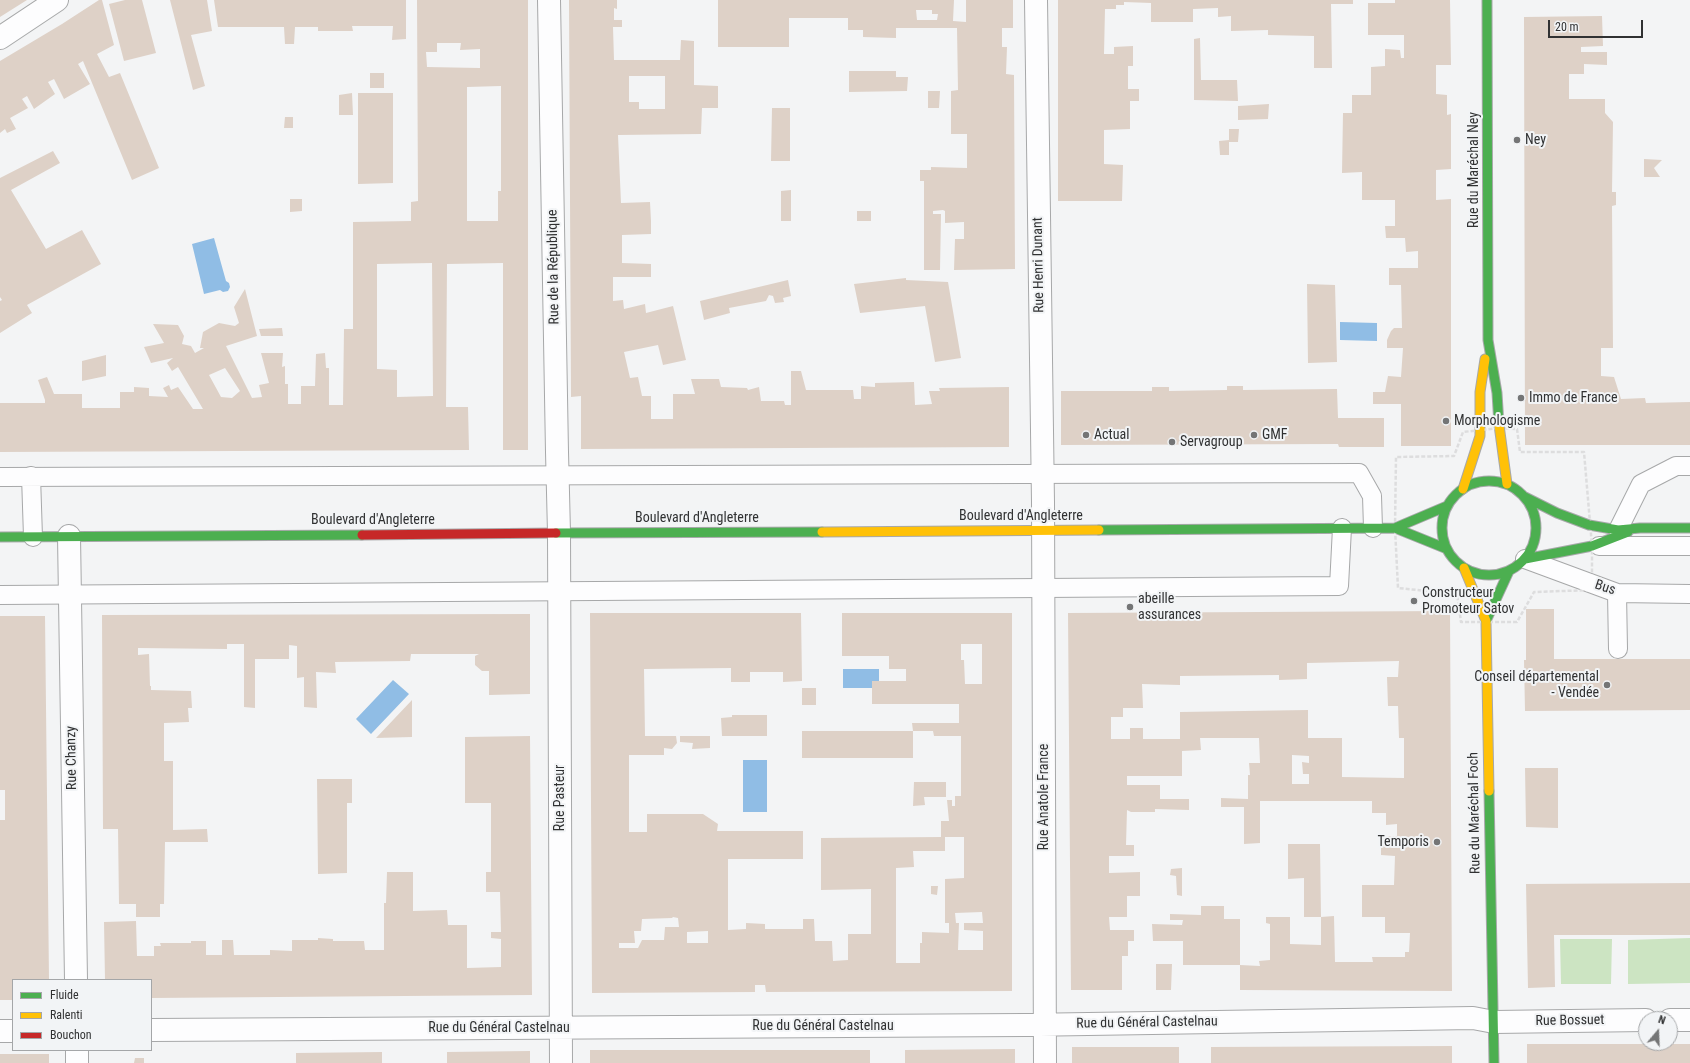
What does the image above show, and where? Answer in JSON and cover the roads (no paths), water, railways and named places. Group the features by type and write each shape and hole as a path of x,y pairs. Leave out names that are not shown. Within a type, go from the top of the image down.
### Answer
{"main road":[{"name":"Rue du Maréchal Ney","path":"1462,489 1480,436 1480,392 1488,340 1487,0"},
{"name":"Rue du Maréchal Ney","path":"1488,340 1497,393 1499,434 1507,484"},
{"path":"1525,497 1532,508 1536,521 1536,535 1532,548 1525,559 1508,571 1494,575 1478,574 1464,568 1454,559 1447,549 1442,535 1442,520 1447,506 1454,496 1462,489 1476,482 1492,480 1507,484 1525,497 1557,513 1589,525 1618,530 1640,528 1690,528"},
{"name":"Boulevard d'Angleterre","path":"1395,528 1447,506"},
{"name":"Boulevard d'Angleterre","path":"0,537 1395,528 1447,549"},
{"path":"1525,559 1592,546 1640,528"},
{"name":"Rue du Maréchal Foch","path":"1464,568 1486,621 1494,1063"},
{"path":"1486,621 1508,571"}],"street":[{"path":"0,38 57,0"},
{"name":"Rue de la République","path":"549,0 559,533"},
{"name":"Rue Henri Dunant","path":"1036,0 1043,530"},
{"name":"Rue Anatole France","path":"1043,530 1046,1063"},
{"name":"Rue Pasteur","path":"559,533 558,592 561,1063"},
{"name":"Rue Chanzy","path":"69,536 76,979"},
{"name":"Rue du Général Castelnau","path":"152,1030 1045,1024 1473,1018 1494,1022"},
{"name":"Rue Bossuet","path":"1494,1022 1638,1020"},
{"path":"1678,1020 1690,1020"},
{"path":"0,1031 12,1031"},
{"path":"77,1051 77,1063"}],"lane":[{"path":"1618,530 1640,484 1676,466 1690,466"},
{"path":"0,476 1359,473 1372,496 1373,528"},
{"path":"31,476 33,537"},
{"path":"0,595 1339,586 1342,528"},
{"path":"1592,546 1690,546"},
{"name":"Bus","path":"1525,559 1617,593 1690,594"},
{"path":"1617,593 1618,649"}],"water":[{"path":"214,238 226,281 229,283 230,287 228,291 223,292 220,290 204,294 192,244"},
{"path":"1340,322 1377,323 1377,341 1340,340"},
{"path":"843,669 879,669 879,688 843,688"},
{"path":"393,680 409,694 371,734 356,719"},
{"path":"743,760 767,760 767,812 743,812"}],"place":[{"name":"Ney","path":"1517,140"},
{"name":"Immo de France","path":"1521,398"},
{"name":"Morphologisme","path":"1446,421"},
{"name":"Actual","path":"1086,435"},
{"name":"GMF","path":"1254,435"},
{"name":"Servagroup","path":"1172,442"},
{"name":"Constructeur Promoteur Satov","path":"1414,601"},
{"name":"abeille assurances","path":"1130,607"},
{"name":"Conseil départemental - Vendée","path":"1607,685"},
{"name":"Temporis","path":"1437,842"}]}
